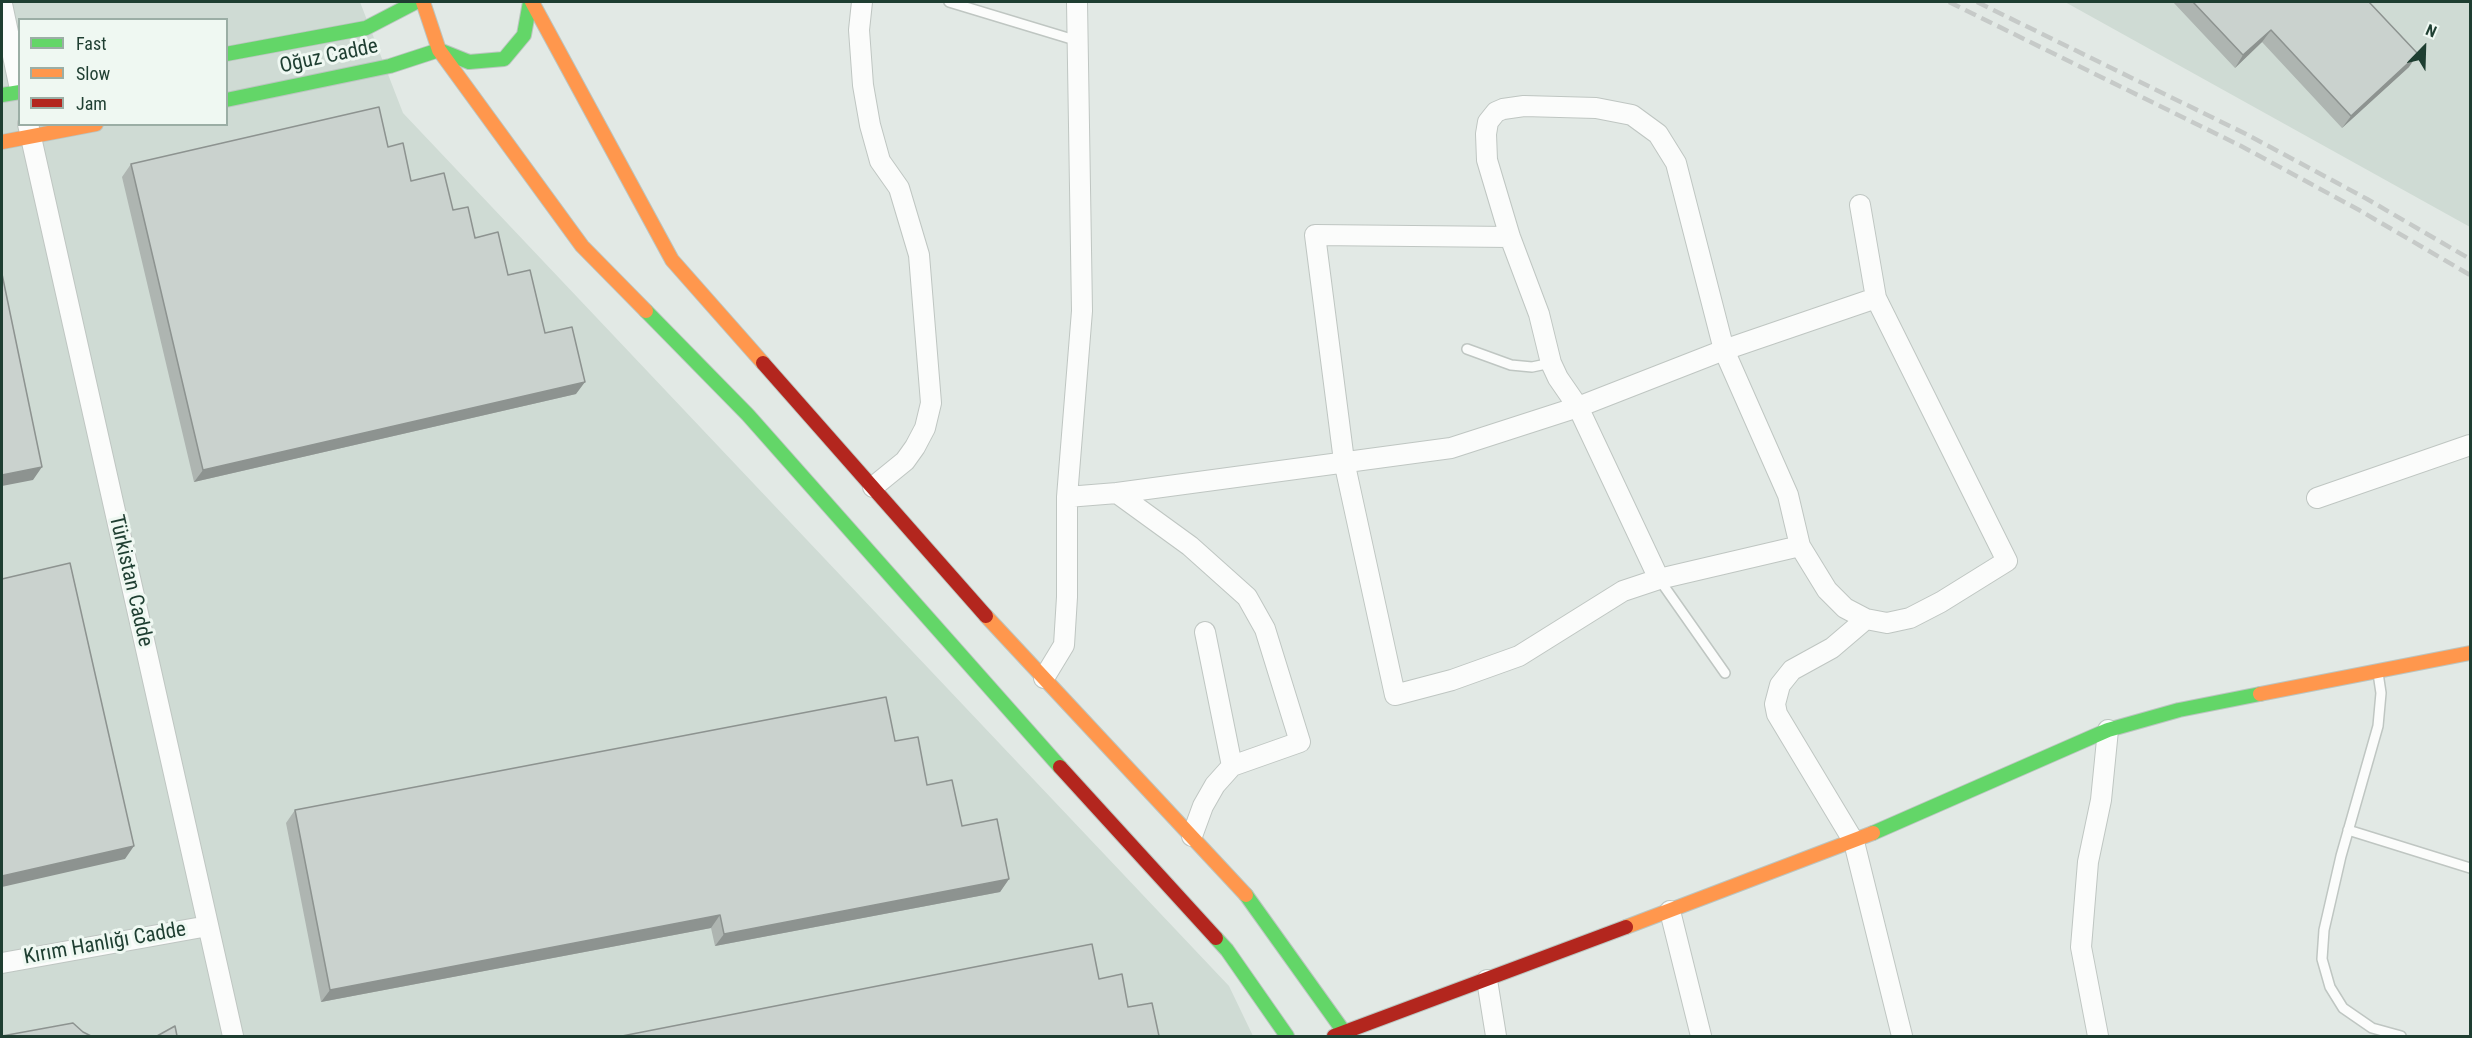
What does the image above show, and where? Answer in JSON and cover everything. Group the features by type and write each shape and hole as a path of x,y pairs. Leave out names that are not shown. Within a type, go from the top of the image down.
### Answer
{"main road":[{"name":"Oğuz Cadde","path":"228,54 366,28 416,2"},
{"path":"423,2 440,50 582,246 748,415 1064,772 1227,950 1287,1036"},
{"path":"440,50 469,63 504,59 524,35 531,2"},
{"path":"531,2 672,260 1044,678 1249,898 1342,1035 1854,842 2108,730 2179,710 2470,653"},
{"name":"Oğuz Cadde","path":"228,100 333,80 390,66 440,50"},
{"path":"2,95 18,91"},
{"path":"2,142 29,131 77,126"}],"street":[{"path":"862,2 859,30 863,85 870,125 880,161 899,188 919,255 931,403 925,428 915,447 905,461 873,487"},
{"path":"1044,678 1064,645 1067,597 1067,497 1082,311 1077,2"},
{"path":"2,4 18,80"},
{"path":"1659,579 1578,407 1558,378 1551,363 1539,314 1510,237 1487,160 1486,128 1491,117 1503,109 1524,106 1596,108 1632,115 1658,134 1676,164 1724,350 1788,495 1800,546 1827,590 1845,608 1866,619 1887,623 1910,618 1941,602 2007,561 1876,298 1860,206"},
{"name":"Türkistan Cadde","path":"29,131 233,1036"},
{"path":"1510,237 1315,236 1344,461 1395,695 1452,680 1519,656 1623,591 1659,579 1800,546"},
{"path":"1067,497 1117,493 1451,448 1578,407 1724,350 1876,298"},
{"path":"2317,498 2470,445"},
{"path":"1117,493 1190,546 1247,597 1264,629 1300,742 1232,766 1215,785 1203,806 1192,836"},
{"path":"1866,619 1832,648 1792,670 1780,685 1775,704 1777,714 1854,842 1902,1036"},
{"path":"1205,632 1232,766"},
{"path":"2098,1036 2081,947 2088,862 2101,800 2108,730"},
{"path":"1670,911 1701,1036"},
{"name":"Kırım Hanlığı Cadde","path":"2,963 208,926"},
{"path":"1487,980 1496,1036"}],"lane":[{"path":"949,2 1078,41"},
{"path":"1467,349 1511,365 1532,367 1551,363"},
{"path":"1659,579 1725,673"},
{"path":"2378,671 2381,693 2378,726 2348,830 2322,944 2325,973 2336,1001 2351,1015 2372,1028 2401,1036"},
{"path":"2348,830 2470,868"}],"shaded area":[{"path":"2,2 360,2 403,113 1229,986 1253,1036 2,1036"},
{"path":"2065,2 2470,2 2470,227"}],"building":[{"path":"2193,2 2369,2 2418,54 2351,116 2271,30 2243,55"},
{"path":"379,107 388,147 403,143 411,181 444,173 453,210 468,207 475,238 498,232 508,275 530,270 545,333 572,327 585,382 203,470 131,164"},
{"path":"2,274 42,467 2,475"},
{"path":"70,563 134,846 2,876 2,579"},
{"path":"886,697 895,741 918,737 927,785 952,780 962,826 997,819 1009,879 724,934 720,915 330,990 295,810"},
{"path":"1092,944 1099,979 1122,974 1128,1007 1152,1003 1159,1036 622,1036"},
{"path":"73,1023 91,1036 2,1036"},
{"path":"175,1026 177,1036 157,1036"}],"railway":[{"path":"1949,2 2241,146 2359,210 2470,275"},
{"path":"1977,2 2246,134 2367,199 2470,259"}],"traffic: fast":[{"path":"228,54 366,28 416,2"},
{"path":"228,100 390,66 439,50 469,62 504,59 524,35 530,2"},
{"path":"2,95 18,92"},
{"path":"646,311 748,415 1060,767"},
{"path":"1873,833 2108,730 2179,710 2260,694"},
{"path":"1246,895 1347,1036"},
{"path":"1216,938 1227,950 1287,1036"}],"traffic: slow":[{"path":"423,2 439,50 582,246 646,311"},
{"path":"532,2 672,260 763,363"},
{"path":"2,142 86,126"},
{"path":"986,616 1246,895"},
{"path":"2260,694 2470,653"},
{"path":"1626,927 1873,833"}],"traffic: jam":[{"path":"763,363 986,616"},
{"path":"1060,767 1216,938"},
{"path":"1334,1036 1626,927"}]}
